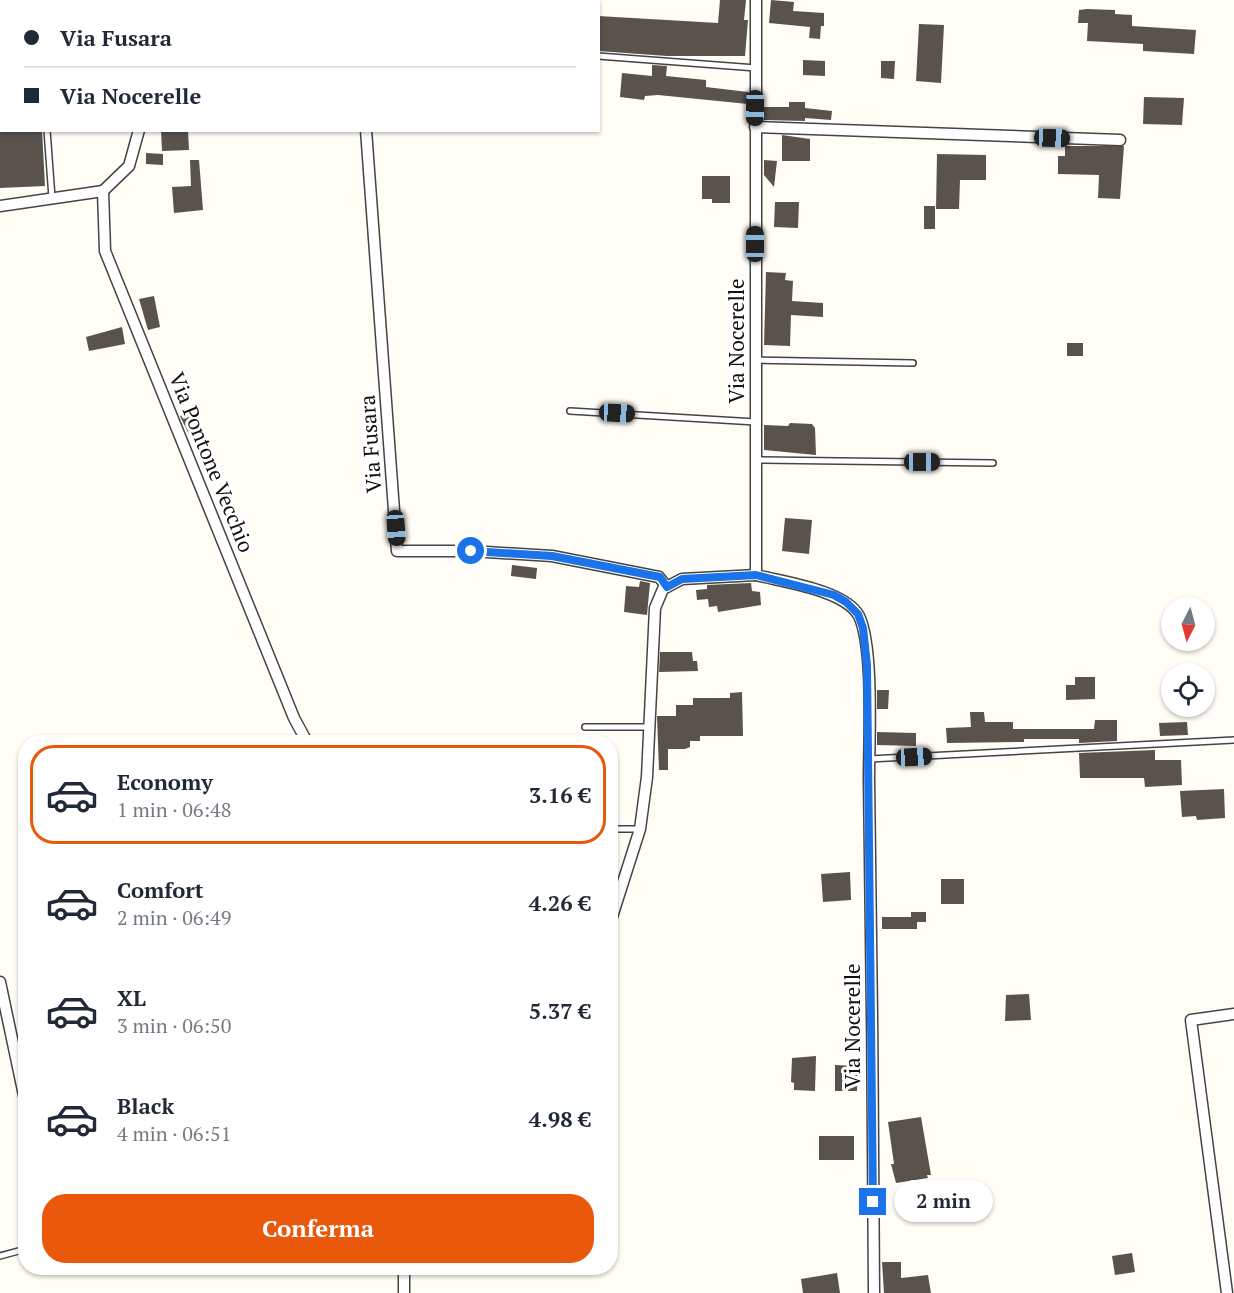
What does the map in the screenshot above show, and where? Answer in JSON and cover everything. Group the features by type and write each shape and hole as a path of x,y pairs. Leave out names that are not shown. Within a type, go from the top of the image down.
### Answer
{"street":[{"name":"Via Nocerelle","path":"756,0 756,575"},
{"path":"755,127 1120,140"},
{"path":"0,206 103,191 129,166 139,132"},
{"name":"Via Fusara","path":"366,132 397,551 471,551 552,556 660,577 667,587"},
{"name":"Via Pontone Vecchio","path":"103,191 105,251 294,718 303,735"},
{"name":"Via Nocerelle","path":"667,587 682,579 756,575 834,595 846,602 858,614 863,628 867,665 869,759 874,1293"},
{"path":"618,898 640,829 647,777 655,609 663,589 667,587"},
{"path":"0,982 18,1067"},
{"path":"1227,1293 1191,1020 1234,1014"},
{"path":"404,1293 405,1275"}],"lane":[{"path":"600,57 756,68"},
{"path":"47,132 52,198"},
{"path":"756,360 913,363"},
{"path":"570,411 756,422"},
{"path":"756,460 993,463"},
{"path":"585,727 648,727"},
{"path":"869,759 1234,740"},
{"path":"618,830 640,829"},
{"path":"0,1256 18,1251"}],"building":[{"path":"720,0 746,0 744,20 748,20 745,56 667,56 600,51 600,16 718,23"},
{"path":"771,0 794,2 793,11 824,13 824,26 821,26 820,39 809,38 810,27 769,23"},
{"path":"1079,10 1115,10 1115,14 1132,15 1132,26 1196,30 1194,54 1143,51 1143,44 1087,41 1088,23 1078,23"},
{"path":"919,24 944,25 941,83 916,81"},
{"path":"803,60 825,61 825,76 803,75"},
{"path":"881,61 895,61 894,79 881,78"},
{"path":"652,65 667,66 666,76 706,80 706,87 748,92 748,104 658,95 645,96 644,100 620,97 622,73 652,76"},
{"path":"1144,97 1184,98 1182,125 1143,124"},
{"path":"789,102 805,102 805,108 832,111 831,120 805,118 805,121 764,120 764,107 789,107"},
{"path":"0,132 42,132 45,186 0,188"},
{"path":"161,132 188,132 189,150 162,151"},
{"path":"782,135 810,139 810,161 782,161"},
{"path":"1065,146 1124,146 1120,199 1098,198 1099,175 1058,174 1058,156 1065,156"},
{"path":"146,153 163,154 163,165 146,164"},
{"path":"937,154 986,155 986,180 960,180 959,209 936,209"},
{"path":"190,160 199,160 203,210 174,213 172,187 191,186"},
{"path":"764,160 777,161 774,187 764,175"},
{"path":"702,176 730,176 730,203 712,203 712,199 702,199"},
{"path":"775,202 799,202 798,228 774,227"},
{"path":"924,206 935,206 935,229 924,229"},
{"path":"766,272 786,273 785,280 793,281 792,301 823,303 823,317 791,315 790,346 764,345"},
{"path":"154,296 160,327 148,330 139,299"},
{"path":"122,327 125,344 89,351 86,337"},
{"path":"1067,343 1083,343 1083,356 1067,356"},
{"path":"189,413 206,452 199,455 180,416"},
{"path":"790,423 812,424 815,428 816,455 764,450 764,425 788,426"},
{"path":"785,518 812,520 809,554 782,551"},
{"path":"512,565 537,568 536,579 511,576"},
{"path":"640,581 650,583 647,615 624,612 626,586 639,587"},
{"path":"751,583 752,591 760,592 761,605 718,612 717,606 709,607 708,599 697,600 696,590 707,589 707,585"},
{"path":"660,652 692,652 693,661 697,661 698,671 659,672"},
{"path":"1075,677 1095,677 1095,699 1066,700 1066,685 1075,685"},
{"path":"877,690 889,690 888,709 877,709"},
{"path":"742,692 743,736 700,736 700,741 690,741 690,747 668,749 668,770 659,770 657,716 676,716 676,705 693,705 693,698 730,698 730,693"},
{"path":"970,712 984,712 985,722 1013,722 1013,729 1094,729 1095,720 1117,720 1117,741 1079,743 1079,739 1024,739 1024,742 947,743 946,728 971,727"},
{"path":"1187,722 1188,735 1160,736 1159,723"},
{"path":"877,732 916,733 916,746 877,745"},
{"path":"1155,750 1155,760 1181,760 1182,785 1145,787 1144,778 1080,778 1079,753"},
{"path":"1224,789 1225,818 1197,820 1196,816 1182,817 1180,791"},
{"path":"850,872 851,900 823,902 821,874"},
{"path":"941,879 964,879 964,904 941,904"},
{"path":"911,912 926,912 926,922 917,922 917,929 882,929 882,917 911,917"},
{"path":"1029,994 1031,1020 1005,1021 1006,995"},
{"path":"816,1056 815,1091 794,1090 794,1083 791,1082 792,1058"},
{"path":"835,1065 858,1066 857,1091 835,1091"},
{"path":"921,1117 931,1175 927,1175 928,1178 896,1183 891,1164 894,1164 888,1122"},
{"path":"819,1136 854,1136 854,1160 819,1160"},
{"path":"1132,1253 1135,1272 1115,1275 1112,1256"},
{"path":"882,1262 901,1262 901,1278 928,1275 931,1293 884,1293"},
{"path":"837,1273 840,1293 803,1293 801,1279"}],"route":[{"path":"471,551 552,556 660,577 667,587 682,579 756,575 834,595 846,602 858,614 863,628 867,665 871,860 873,1202"}]}
